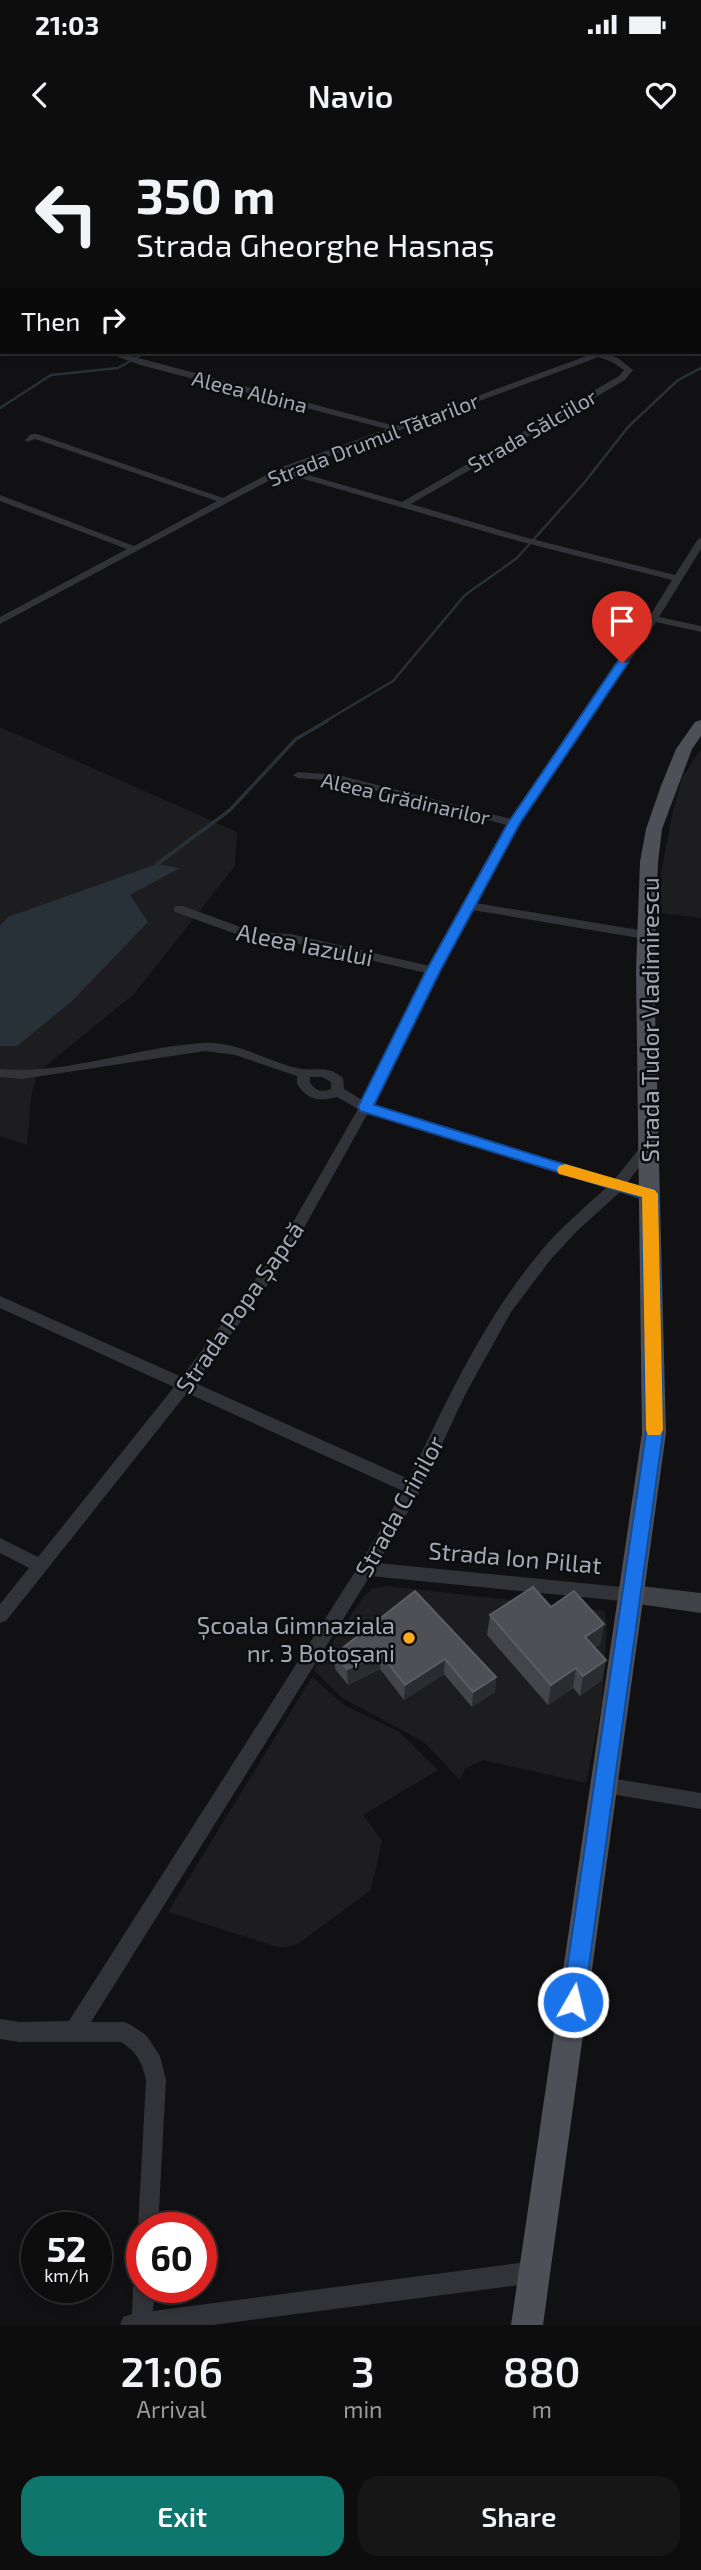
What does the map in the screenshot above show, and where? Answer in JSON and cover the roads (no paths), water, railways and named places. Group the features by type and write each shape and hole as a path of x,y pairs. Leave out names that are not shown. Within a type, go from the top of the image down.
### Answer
{"main road":[{"name":"Strada Tudor Vladimirescu","path":"527,2325 622,1641 632,1595 654,1433 645,934 654,829 684,749 701,724"},
{"name":"Strada Ion Pillat","path":"632,1595 701,1603"}],"street":[{"name":"Aleea Albina","path":"114,354 393,428"},
{"name":"Strada Drumul Tătarilor","path":"0,621 282,470 595,354"},
{"name":"Strada Sălciilor","path":"402,506 622,378 629,370 600,354"},
{"path":"29,440 34,436 224,501"},
{"path":"282,470 521,539 678,579"},
{"path":"0,498 134,549"},
{"name":"Strada Popa Șapcă","path":"0,1616 185,1385 281,1256 365,1107 433,971 471,906 514,823 653,619 701,541"},
{"path":"653,619 701,629"},
{"name":"Aleea Grădinarilor","path":"298,775 338,778 514,823"},
{"path":"471,906 645,934"},
{"name":"Aleea Iazului","path":"179,909 253,936 291,938 433,971"},
{"path":"0,1073 31,1074 205,1047 236,1051 304,1074 313,1071 334,1078 338,1081 337,1091"},
{"path":"304,1074 303,1084 312,1094 328,1096 337,1091"},
{"path":"337,1091 365,1107 650,1194"},
{"name":"Strada Crinilor","path":"74,2031 366,1569 413,1488 459,1391 506,1308 546,1255 617,1186 648,1147"},
{"path":"0,1301 413,1488"},
{"path":"0,1545 41,1566"},
{"name":"Strada Ion Pillat","path":"366,1569 632,1595"},
{"path":"604,1785 701,1801"},
{"path":"0,2029 19,2032 124,2032 139,2042 150,2056 156,2080 149,2212"},
{"path":"141,2303 136,2324 534,2272"}],"waterway":[{"path":"0,408 51,375 118,368 142,354"},
{"path":"324,722 393,681 465,595 517,558 584,483 628,427 678,380 701,368"},
{"path":"157,864 230,810 296,739 327,721"}],"place":[{"name":"Școala Gimnaziala nr. 3 Botoșani","path":"409,1638"}]}
